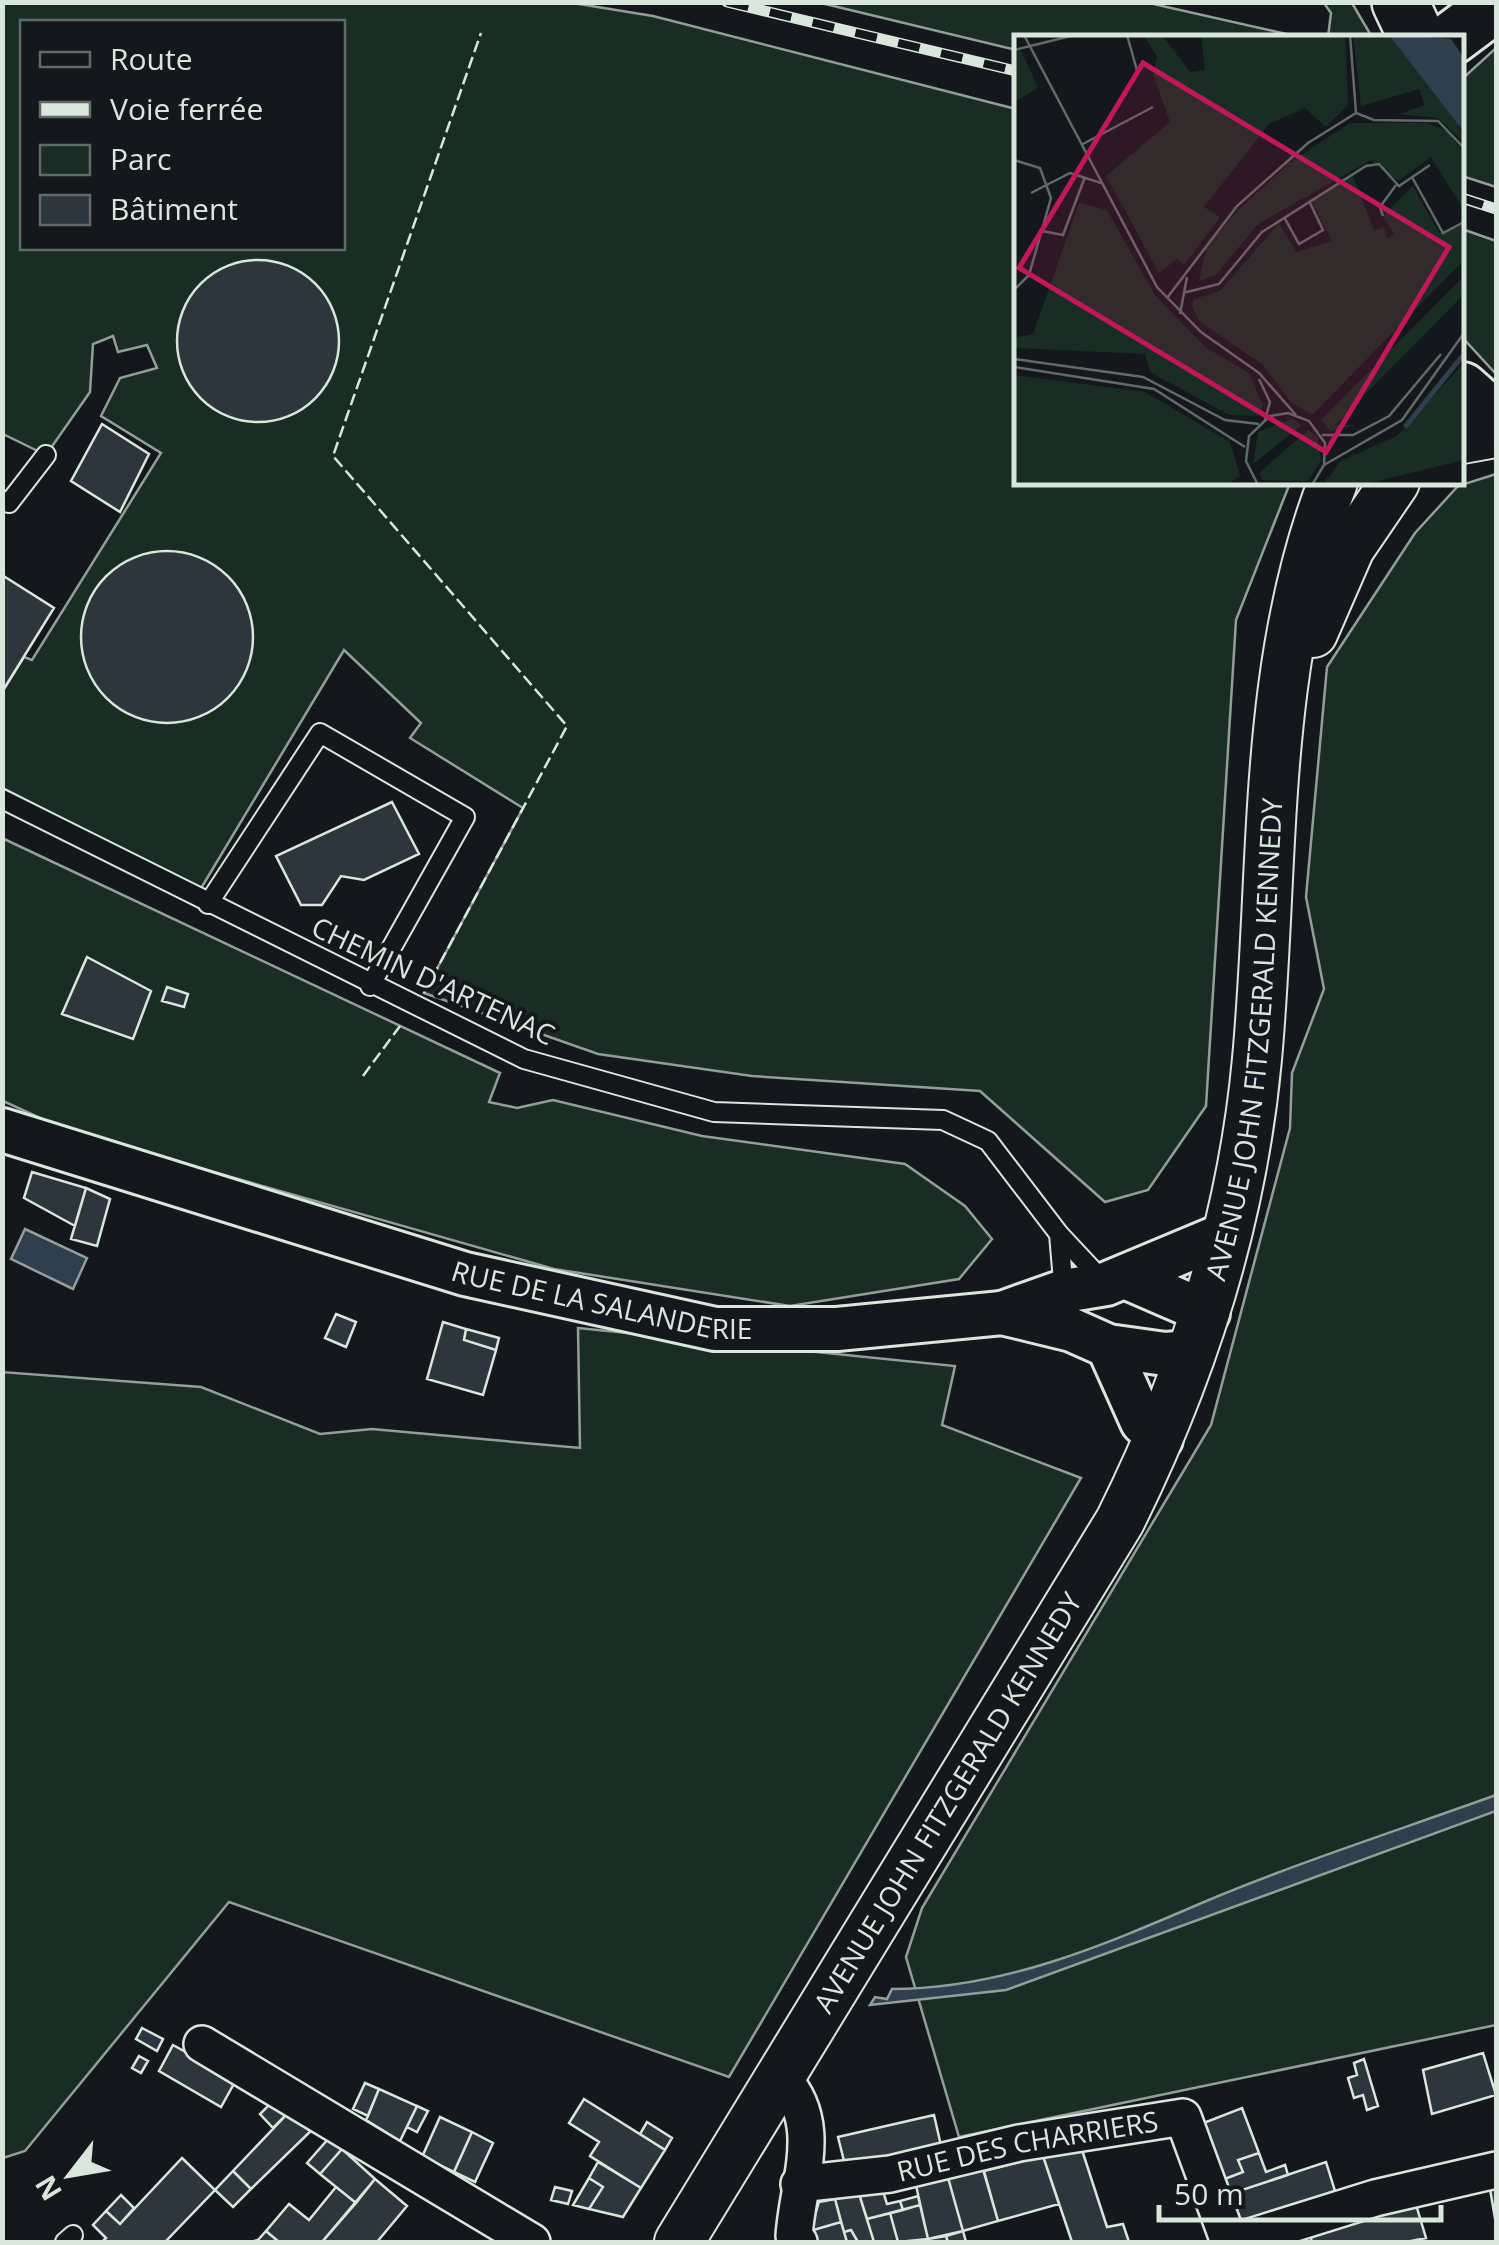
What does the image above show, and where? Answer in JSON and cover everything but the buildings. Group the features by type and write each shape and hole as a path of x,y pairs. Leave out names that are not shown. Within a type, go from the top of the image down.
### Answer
{"highway":[{"path":"1400,2 1416,35"}],"main road":[{"path":"1456,35 1496,4"},
{"path":"1464,391 1496,419"},
{"path":"1464,439 1496,434"},
{"name":"AVENUE JOHN FITZGERALD KENNEDY","path":"680,2242 1120,1522 1161,1439 1228,1234 1257,1062 1276,766 1294,612 1316,526 1332,485"},
{"name":"AVENUE JOHN FITZGERALD KENNEDY","path":"1276,766 1304,658 1328,593 1350,548 1393,485"}],"street":[{"name":"RUE DE LA SALANDERIE","path":"2,1130 465,1274 715,1329 837,1329 1002,1313 1081,1322 1164,1354 1199,1332"},
{"path":"1161,1439 1142,1422 1081,1322 1115,1280 1228,1234"},
{"path":"1115,1280 1199,1332"},
{"path":"202,2044 532,2242"},
{"path":"782,2078 796,2093 809,2134 794,2236 799,2242"},
{"name":"RUE DES CHARRIERS","path":"800,2184 890,2174 1019,2144 1183,2118 1231,2242 1375,2198 1496,2170"}],"lane":[{"path":"2,502 9,503 46,455"},
{"path":"208,904 320,734 465,816 370,986"},
{"name":"CHEMIN D'ARTENAC","path":"2,800 370,986 524,1059 714,1112 943,1120 988,1141 1059,1234 1115,1280"},
{"path":"1059,1234 1081,1322"}],"green space":[{"path":"3,3 573,3 653,16 1014,108 1014,485 1289,485 1236,620 1206,1106 1148,1190 1105,1202 980,1091 752,1076 598,1054 424,993 523,808 410,738 421,723 344,650 200,890 3,788 2,692 24,657 32,660 161,453 101,416 120,378 157,368 147,345 118,352 113,336 93,344 90,392 46,455 3,434"},
{"path":"821,3 1149,3 1291,35 1014,35 1014,50"},
{"path":"1324,3 1352,3 1371,35 1328,35 1331,13"},
{"path":"1496,48 1496,187 1464,177 1464,77"},
{"path":"1464,230 1496,241 1496,374 1464,339"},
{"path":"1496,474 1496,2025 959,2137 906,1957 922,1908 1211,1425 1290,1128 1292,1073 1324,989 1306,897 1327,667 1415,533 1464,484"},
{"path":"2,838 500,1073 489,1102 517,1108 553,1100 702,1136 905,1164 965,1206 992,1239 959,1279 790,1306 554,1269 66,1130 3,1101"},
{"path":"578,1328 955,1366 942,1425 1081,1478 729,2077 229,1902 25,2151 3,2158 2,1372 201,1387 320,1434 372,1429 580,1448"}],"water":[{"path":"25,1229 87,1258 73,1289 11,1259"},
{"path":"1496,1795 1496,1811 1006,1990 870,2005 875,1997 887,1999 892,1989 974,1981 1052,1962 1276,1873"}],"railway":[{"path":"727,2 1014,71"},
{"path":"1464,199 1496,209"}],"fence":[{"path":"424,993 567,726 333,456 481,33"},
{"path":"363,1076 400,1026"}]}
